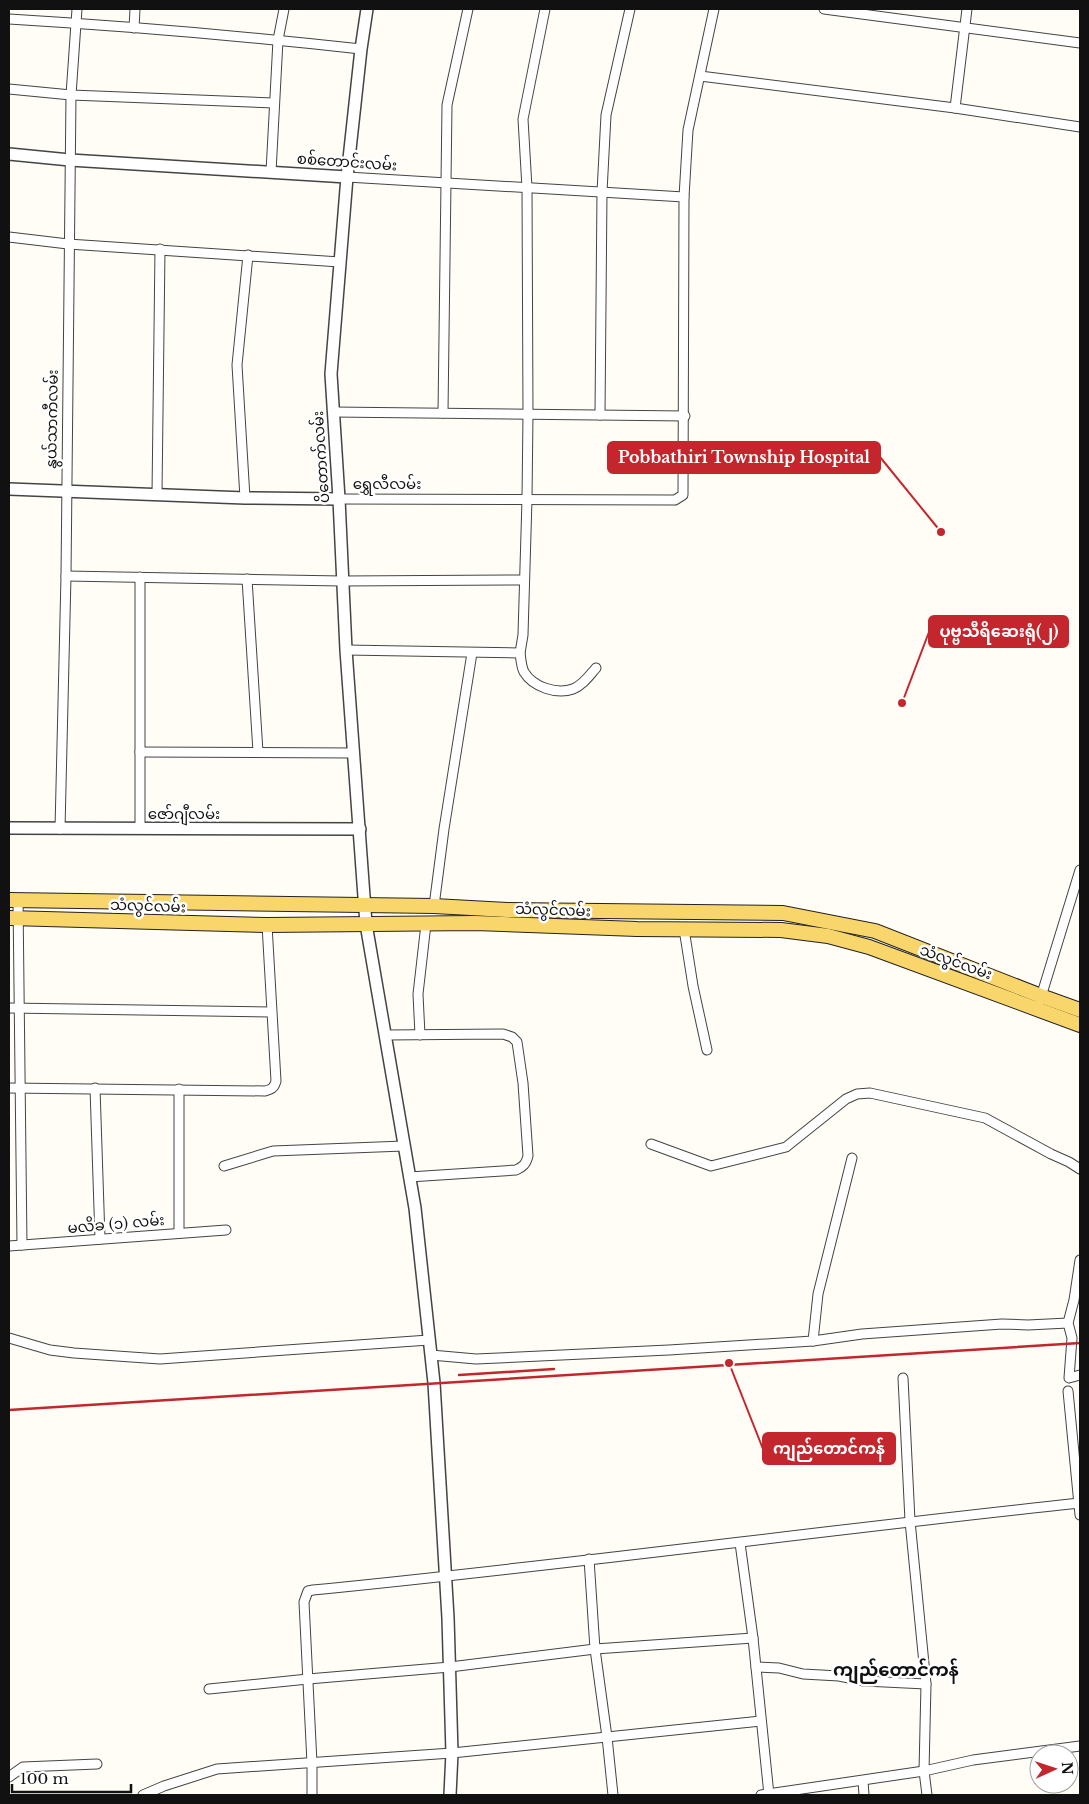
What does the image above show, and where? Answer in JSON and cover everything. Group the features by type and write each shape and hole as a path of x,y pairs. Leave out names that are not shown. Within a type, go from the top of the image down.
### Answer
{"main road":[{"name":"သံလွင်လမ်း","path":"14,900 434,906 506,910 782,913 875,931 1038,1003 1080,1025"},
{"name":"သံလွင်လမ်း","path":"14,918 267,925 475,924 781,930 828,936 869,947 1038,1003 1080,1010"}],"street":[{"name":"နွယ်သာကီလမ်း","path":"60,829 66,576 65,492 71,95 77,9"},
{"path":"134,28 135,9"},
{"path":"271,172 278,40 284,9"},
{"name":"ပိတောက်လမ်း","path":"367,9 347,177 331,374 346,650 366,924 415,1208 434,1383 447,1577 452,1753 450,1795"},
{"path":"443,413 447,105 468,9"},
{"path":"545,9 523,119 527,188 528,414 523,635 520,653 524,672 531,680 540,686 556,691 567,691 575,688 596,668"},
{"path":"600,415 602,192 606,115 630,9"},
{"path":"333,412 685,416 684,197 688,130 714,9"},
{"path":"824,9 1080,43"},
{"path":"955,108 966,9"},
{"path":"9,19 278,40 361,49"},
{"path":"700,76 955,108 1080,127"},
{"path":"9,89 71,95 274,102"},
{"name":"စစ်တောင်းလမ်း","path":"9,154 70,160 684,197"},
{"path":"9,237 68,244 340,262"},
{"path":"157,494 160,249"},
{"path":"245,498 237,365 248,255"},
{"name":"ရွှေလီလမ်း","path":"9,489 245,498 675,500 681,498 685,490 685,416"},
{"path":"66,576 342,581 524,580"},
{"path":"140,577 140,828"},
{"path":"247,579 258,752"},
{"path":"346,650 520,653"},
{"path":"434,906 444,828 472,653"},
{"path":"140,752 354,753"},
{"name":"ဇော်ဂျီလမ်း","path":"9,828 360,829"},
{"path":"1038,1003 1080,870"},
{"path":"14,900 19,1008 22,1246"},
{"path":"420,1035 418,994 426,924"},
{"path":"9,1088 271,1090 275,1086 276,1080 267,925"},
{"path":"684,929 707,1050"},
{"path":"9,1008 271,1012"},
{"path":"386,1035 503,1034 512,1037 517,1042 523,1082 528,1156 526,1163 522,1168 516,1170 410,1177"},
{"path":"95,1088 100,1239"},
{"path":"179,1089 179,1232"},
{"path":"652,1144 711,1166 786,1147 846,1099 857,1094 870,1093 985,1118 1069,1162 1080,1170"},
{"path":"224,1166 273,1151 404,1146"},
{"path":"813,1341 818,1294 852,1158"},
{"name":"မလိခ (၁) လမ်း","path":"9,1246 226,1230"},
{"path":"1080,1260 1074,1300 1068,1323 1072,1338 1069,1378 1080,1375"},
{"path":"431,1355 476,1359 669,1350 813,1341 862,1334 982,1325 1068,1323"},
{"path":"9,1338 50,1350 129,1358 160,1359 429,1340"},
{"path":"903,1378 910,1521 926,1684 924,1771 927,1795"},
{"path":"1068,1392 1080,1515"},
{"path":"312,1795 304,1602 308,1591 447,1577 910,1521 1080,1503"},
{"path":"740,1543 756,1667 766,1795 924,1771 973,1760 1080,1746"},
{"path":"589,1559 595,1649 613,1795"},
{"path":"208,1690 308,1678 450,1667 595,1649 753,1638"},
{"path":"756,1667 779,1668 802,1674 926,1684"},
{"path":"143,1795 164,1786 218,1769 452,1753 761,1721"},
{"path":"9,1777 23,1767 97,1764"},
{"path":"863,1781 864,1795"}],"railway":[{"path":"9,1410 1080,1343"},
{"path":"459,1375 554,1369"}],"place":[{"name":"Pobbathiri Township Hospital","path":"941,532"},
{"name":"ပုဗ္ဗသီရိဆေးရုံ(၂)","path":"902,703"},
{"name":"ကျည်တောင်ကန်","path":"729,1363"}],"district":[{"name":"ကျည်တောင်ကန်","path":"896,1670"}]}
